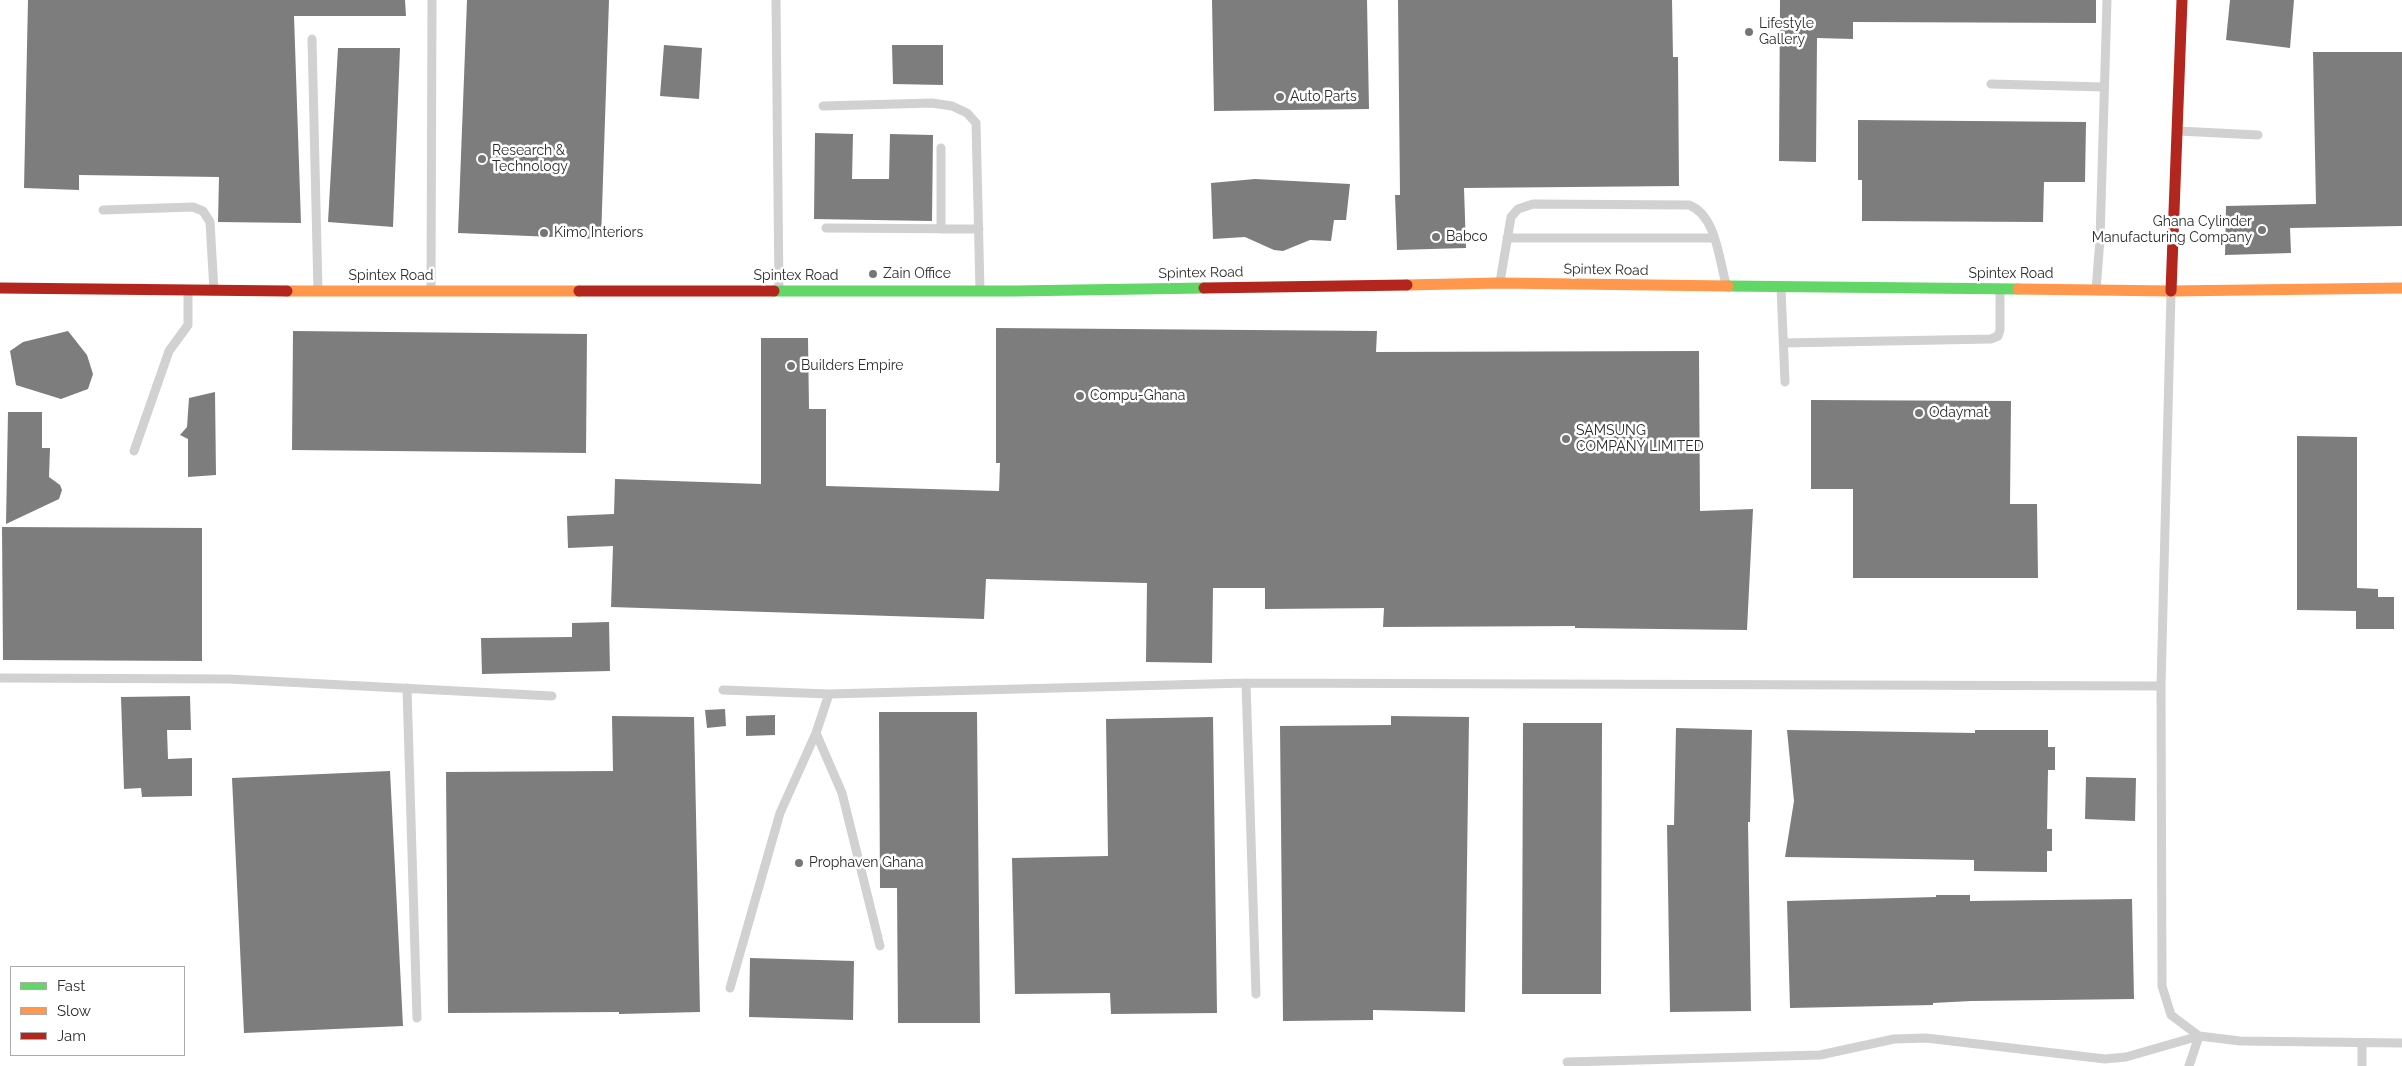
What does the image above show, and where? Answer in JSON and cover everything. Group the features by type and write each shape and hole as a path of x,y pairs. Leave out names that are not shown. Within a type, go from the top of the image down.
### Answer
{"main road":[{"path":"2171,291 2182,0"},
{"name":"Spintex Road","path":"0,288 188,291 980,291 1499,283 2171,291 2402,288"}],"lane":[{"path":"431,291 432,0"},
{"path":"776,0 779,291"},
{"path":"2096,290 2100,239 2107,0"},
{"path":"312,39 318,291"},
{"path":"1991,84 2104,87"},
{"path":"823,106 932,103 952,106 967,113 976,123 980,291"},
{"path":"2176,131 2258,134"},
{"path":"941,229 942,148"},
{"path":"1499,283 1511,217 1518,209 1533,204 1689,205 1698,208 1714,238 1726,286"},
{"path":"103,210 193,207 203,210 208,215 210,222 214,291"},
{"path":"826,228 979,229"},
{"path":"1508,238 1714,238"},
{"path":"1781,287 1785,382"},
{"path":"1784,343 1991,339 1998,336 2000,330 2000,289"},
{"path":"134,451 168,351 188,325 188,291"},
{"path":"2171,291 2161,686 2162,986 2170,1015 2199,1036"},
{"path":"0,678 229,679 552,696"},
{"path":"724,690 829,694 1246,683 2161,686"},
{"path":"1246,683 1256,994"},
{"path":"407,688 417,1018"},
{"path":"730,988 780,812 816,733 829,694"},
{"path":"816,733 842,793 880,946"},
{"path":"2189,1066 2199,1036"},
{"path":"1567,1062 1820,1055 1894,1039 1926,1038 2071,1057 2126,1061 2199,1036 2240,1041 2402,1043"},
{"path":"2362,1043 2362,1066"}],"building":[{"path":"28,0 405,0 406,16 294,16 301,223 218,222 219,177 79,175 79,190 24,188"},
{"path":"467,0 609,0 601,239 458,233"},
{"path":"1212,0 1367,0 1369,109 1214,111"},
{"path":"1398,0 1672,0 1673,57 1678,57 1679,186 1464,188 1466,248 1397,250 1395,195 1400,195"},
{"path":"1780,0 2096,0 2096,23 1853,22 1853,39 1817,38 1816,162 1779,161"},
{"path":"2230,0 2294,0 2290,48 2226,40"},
{"path":"664,45 702,48 699,99 660,96"},
{"path":"892,45 943,45 943,85 893,84"},
{"path":"338,48 400,48 393,227 328,222"},
{"path":"2313,52 2402,52 2402,226 2290,228 2291,253 2225,255 2226,206 2316,204"},
{"path":"1858,120 2086,122 2085,182 2044,182 2043,222 1862,221 1862,180 1858,180"},
{"path":"815,133 853,134 852,179 889,179 890,134 933,135 932,221 814,219"},
{"path":"1255,179 1350,184 1346,220 1334,220 1331,241 1310,240 1283,251 1274,250 1245,237 1213,239 1211,183"},
{"path":"996,328 1377,331 1376,352 1699,351 1700,511 1753,509 1747,630 1575,628 1575,626 1383,627 1384,608 1265,609 1265,588 1213,588 1212,663 1146,662 1147,583 986,579 984,619 611,607 613,546 568,548 567,516 614,514 615,479 761,484 761,338 808,338 809,409 826,409 826,486 999,491 1000,463 996,463"},
{"path":"68,331 87,355 93,374 88,389 61,399 16,385 10,351 23,342"},
{"path":"293,331 587,334 586,453 292,450"},
{"path":"215,392 216,475 188,477 188,439 180,435 187,427 189,398"},
{"path":"1811,400 2011,401 2010,504 2037,504 2038,578 1853,578 1853,489 1811,489"},
{"path":"8,412 42,412 42,448 50,448 49,477 60,485 62,490 59,499 6,524"},
{"path":"2297,436 2357,437 2357,588 2378,589 2378,597 2394,597 2394,629 2356,629 2356,611 2297,610"},
{"path":"2,527 202,528 202,661 3,660"},
{"path":"609,622 610,671 482,674 481,638 572,637 572,623"},
{"path":"190,696 191,730 167,730 168,759 192,758 192,796 142,797 141,788 124,789 121,697"},
{"path":"725,709 726,726 707,728 705,710"},
{"path":"879,712 977,712 980,1023 898,1023 897,888 880,888"},
{"path":"775,715 775,735 746,736 746,716"},
{"path":"612,716 694,717 700,1012 619,1014 619,1012 448,1013 446,772 613,771"},
{"path":"1391,716 1469,717 1465,1012 1373,1010 1373,1020 1283,1021 1280,726 1391,725"},
{"path":"1213,717 1217,1013 1111,1014 1110,993 1015,994 1012,858 1108,856 1106,719"},
{"path":"1523,723 1602,723 1601,994 1522,994"},
{"path":"1676,728 1752,730 1750,822 1748,822 1751,1011 1670,1012 1667,825 1674,825"},
{"path":"1787,730 1975,733 1975,730 2048,730 2048,747 2055,747 2055,770 2048,770 2047,829 2052,829 2052,851 2047,851 2047,872 1974,871 1974,860 1785,857 1794,801"},
{"path":"390,771 403,1026 244,1033 232,778"},
{"path":"2086,777 2136,778 2135,821 2085,819"},
{"path":"1936,895 1970,895 1970,901 2132,899 2134,999 1971,1001 1933,1003 1933,1005 1790,1008 1787,901 1936,897"},
{"path":"750,958 854,961 853,1020 749,1017"}],"traffic: fast":[{"path":"1728,286 2018,289"},
{"path":"774,291 1015,291 1204,288"}],"traffic: slow":[{"path":"1407,285 1499,283 1728,286"},
{"path":"2018,289 2171,291 2402,288"},
{"path":"287,291 579,291"}],"traffic: jam":[{"path":"2171,291 2182,0"},
{"path":"1204,288 1407,285"},
{"path":"0,288 287,291"},
{"path":"579,291 774,291"}],"place":[{"name":"Lifestyle Gallery","path":"1749,32"},
{"name":"Auto Parts","path":"1280,97"},
{"name":"Research & Technology","path":"482,159"},
{"name":"Ghana Cylinder Manufacturing Company","path":"2262,230"},
{"name":"Kimo Interiors","path":"544,233"},
{"name":"Babco","path":"1436,237"},
{"name":"Zain Office","path":"873,274"},
{"name":"Builders Empire","path":"791,366"},
{"name":"Compu-Ghana","path":"1080,396"},
{"name":"Odaymat","path":"1919,413"},
{"name":"SAMSUNG COMPANY LIMITED","path":"1566,439"},
{"name":"Prophaven Ghana","path":"799,863"}]}
